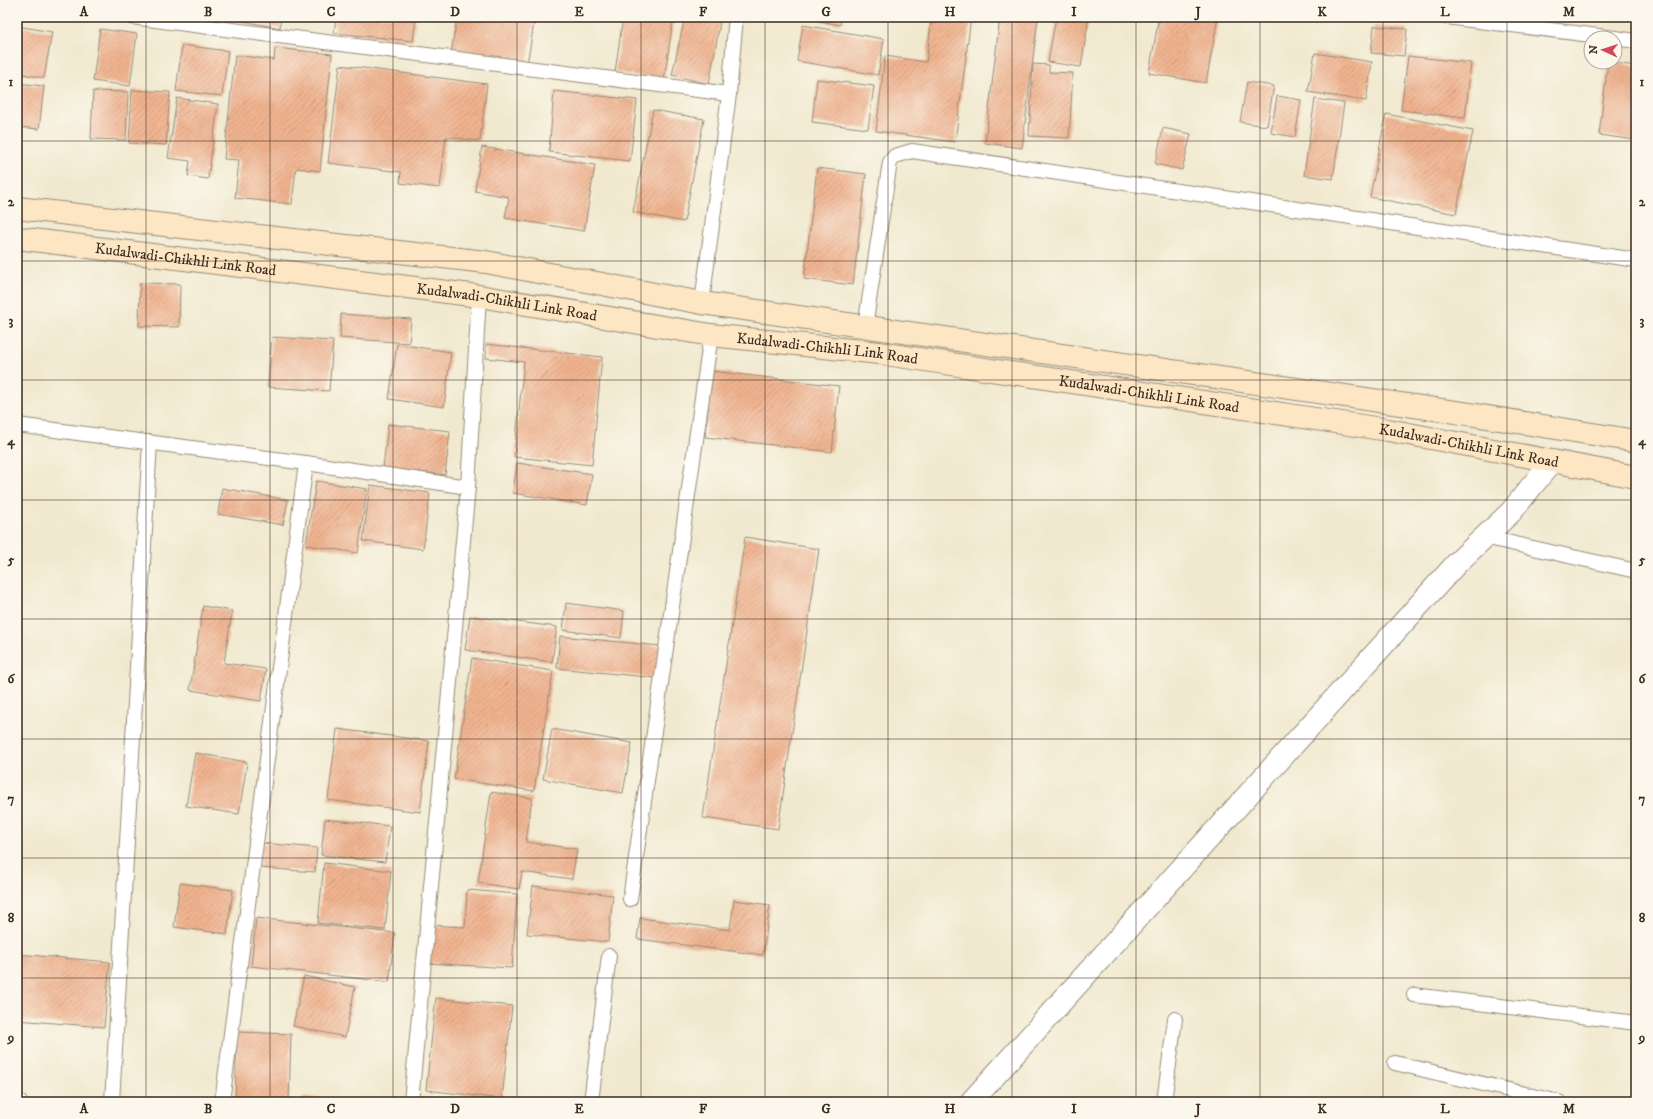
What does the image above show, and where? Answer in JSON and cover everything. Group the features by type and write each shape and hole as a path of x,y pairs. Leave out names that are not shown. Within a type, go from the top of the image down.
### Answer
{"main road":[{"name":"Kudalwadi-Chikhli Link Road","path":"17,208 486,262 702,303 1469,414 1636,441"},
{"name":"Kudalwadi-Chikhli Link Road","path":"17,238 479,296 710,335 902,357 1388,430 1636,477"},
{"path":"479,296 486,262"}],"street":[{"path":"971,1102 1452,568 1511,512 1552,461"}],"lane":[{"path":"132,17 729,94"},
{"path":"702,303 729,94 736,17"},
{"path":"1446,17 1583,34"},
{"path":"1623,39 1636,41"},
{"path":"865,327 890,162 895,156 912,151 1636,260"},
{"path":"411,1102 468,487 479,296"},
{"path":"630,899 710,335"},
{"path":"17,425 306,463 468,487"},
{"path":"112,1102 150,442"},
{"path":"222,1102 306,463"},
{"path":"1484,537 1636,571"},
{"path":"592,1102 609,956"},
{"path":"1414,995 1636,1023"},
{"path":"1164,1102 1174,1020"},
{"path":"1395,1063 1559,1102"}],"building":[{"path":"222,17 281,17 280,28"},
{"path":"336,17 416,17 413,41 334,33"},
{"path":"457,17 535,17 527,65 451,53"},
{"path":"623,17 646,17 673,21 664,80 615,72"},
{"path":"685,17 721,17 709,84 672,75"},
{"path":"820,17 842,17 840,25 820,21"},
{"path":"932,17 971,17 955,142 876,131 885,56 926,62"},
{"path":"1000,17 1038,17 1022,148 985,143"},
{"path":"1056,17 1089,17 1081,67 1048,62"},
{"path":"1159,17 1218,17 1206,83 1149,73"},
{"path":"803,25 884,39 878,75 797,61"},
{"path":"17,26 52,32 44,78 17,73"},
{"path":"1374,26 1407,29 1404,56 1371,53"},
{"path":"100,29 137,34 130,86 93,81"},
{"path":"182,45 228,51 222,96 176,91"},
{"path":"275,48 332,54 320,171 296,168 292,204 235,198 239,160 224,159 235,55 274,60"},
{"path":"1315,53 1372,62 1366,101 1308,92"},
{"path":"1408,56 1471,63 1465,118 1401,110"},
{"path":"1033,64 1049,65 1049,72 1073,73 1069,138 1029,136"},
{"path":"1623,64 1636,66 1636,140 1599,135 1607,70 1623,70"},
{"path":"340,65 487,84 480,141 446,137 440,188 400,183 401,172 328,163"},
{"path":"817,79 874,86 868,129 812,122"},
{"path":"1247,82 1274,86 1267,126 1240,122"},
{"path":"17,83 44,86 39,129 17,127"},
{"path":"132,90 170,92 166,145 129,143"},
{"path":"93,91 128,92 126,140 91,139"},
{"path":"554,91 637,100 630,161 549,152"},
{"path":"1277,96 1301,100 1295,137 1271,133"},
{"path":"177,98 218,104 208,179 188,176 190,161 168,158"},
{"path":"1315,99 1344,103 1333,179 1304,175"},
{"path":"653,110 704,119 684,222 633,212"},
{"path":"1386,114 1473,131 1456,214 1370,197"},
{"path":"1163,128 1191,134 1182,170 1155,164"},
{"path":"482,147 595,165 584,231 505,218 509,197 475,191"},
{"path":"817,168 866,174 853,285 804,279"},
{"path":"140,283 180,284 179,327 139,326"},
{"path":"341,314 411,319 409,343 340,338"},
{"path":"272,337 333,341 329,391 268,387"},
{"path":"397,344 451,352 444,407 389,399"},
{"path":"486,344 602,357 592,465 514,457 524,362 486,358"},
{"path":"712,371 839,386 832,452 705,437"},
{"path":"388,424 450,431 445,475 383,468"},
{"path":"517,463 592,474 587,505 513,493"},
{"path":"316,481 367,489 358,553 306,545"},
{"path":"370,485 430,493 423,549 363,541"},
{"path":"222,488 288,500 283,525 218,514"},
{"path":"745,537 819,549 778,829 703,818"},
{"path":"566,603 624,611 621,638 563,630"},
{"path":"203,606 232,611 224,663 266,669 261,701 190,690"},
{"path":"470,616 557,627 552,662 465,650"},
{"path":"560,636 660,646 657,678 557,668"},
{"path":"472,658 553,671 534,791 454,779"},
{"path":"337,729 429,741 420,812 328,800"},
{"path":"552,729 632,743 623,793 543,779"},
{"path":"195,753 247,762 239,814 186,806"},
{"path":"491,792 532,798 526,842 577,849 572,879 522,872 519,889 478,883"},
{"path":"325,819 390,826 385,862 321,855"},
{"path":"262,843 317,848 315,872 260,868"},
{"path":"324,863 391,871 385,930 318,923"},
{"path":"180,883 233,890 227,934 174,927"},
{"path":"533,886 613,895 608,942 527,934"},
{"path":"467,890 517,894 512,968 425,963 428,925 465,927"},
{"path":"734,900 770,905 763,955 637,939 640,918 730,930"},
{"path":"256,918 395,933 389,982 251,966"},
{"path":"17,954 110,962 104,1027 17,1020"},
{"path":"304,976 355,987 345,1037 293,1026"},
{"path":"436,998 512,1006 502,1099 426,1090"},
{"path":"237,1032 291,1034 289,1102 235,1102"},
{"path":"303,1097 353,1101 353,1102 302,1102"},
{"path":"418,1097 465,1101 465,1102 417,1102"}]}
